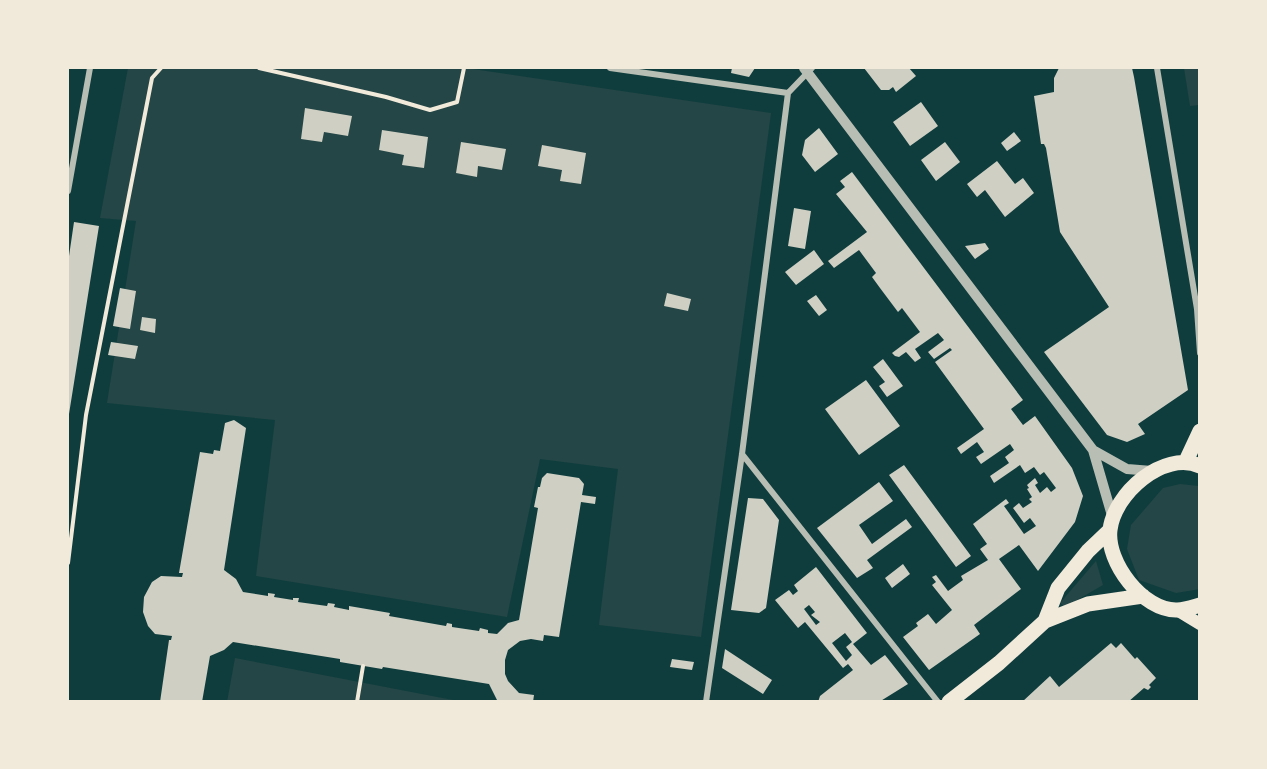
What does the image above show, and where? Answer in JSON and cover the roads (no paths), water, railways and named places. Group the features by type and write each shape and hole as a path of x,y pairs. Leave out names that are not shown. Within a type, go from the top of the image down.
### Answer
{"main road":[{"path":"1044,621 1058,588 1111,525 1122,502 1135,486 1152,471 1164,465 1193,463 1200,431"},
{"path":"1111,525 1117,566 1143,596 1163,608 1177,610 1200,605"},
{"path":"949,702 999,663 1044,621 1088,604 1143,596"},
{"path":"1177,610 1200,624"}],"street":[{"path":"68,191 90,68"},
{"path":"610,68 788,93"},
{"path":"1157,68 1198,311 1200,353"},
{"path":"706,702 742,454 788,93 808,69 1093,450 1111,525"},
{"path":"1093,450 1127,469 1152,471"},
{"path":"742,454 938,702"}]}
